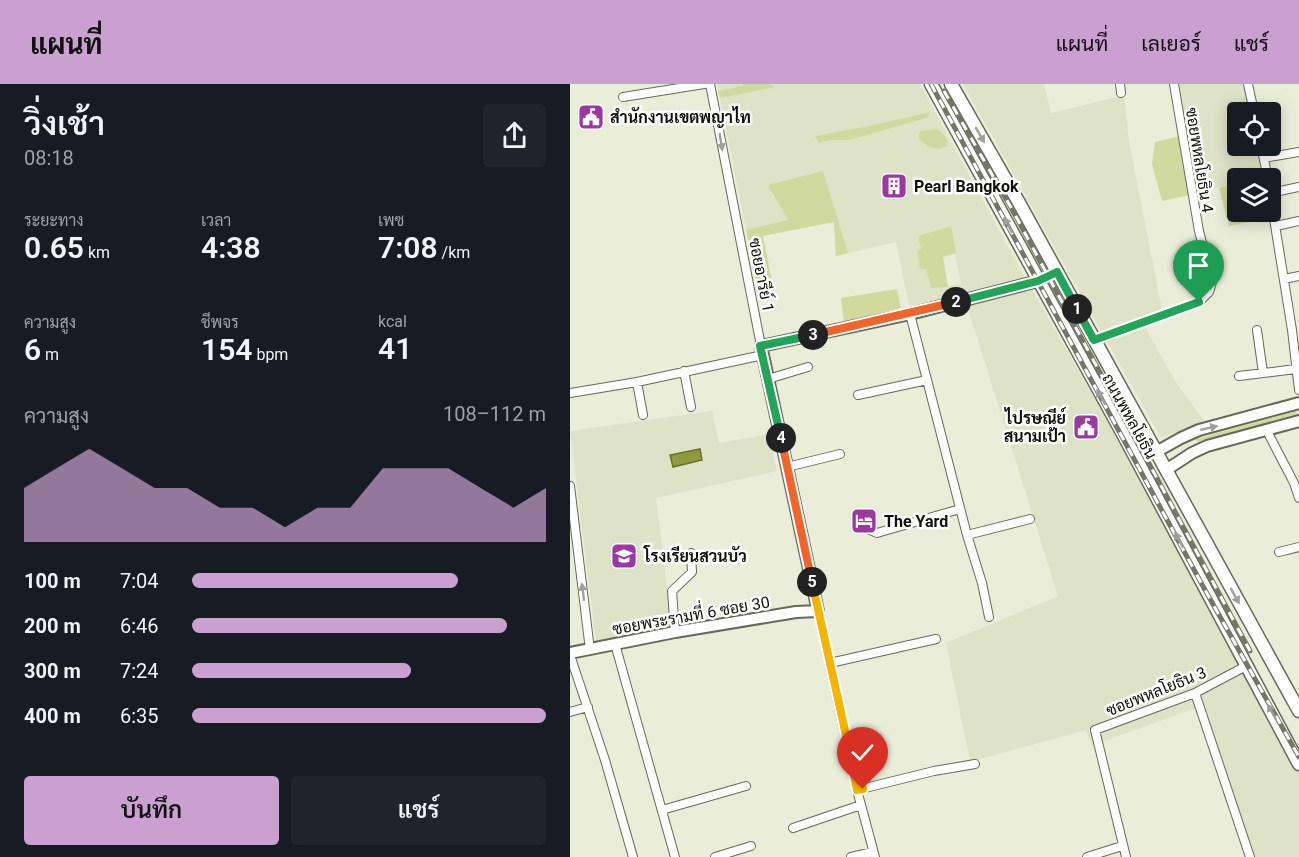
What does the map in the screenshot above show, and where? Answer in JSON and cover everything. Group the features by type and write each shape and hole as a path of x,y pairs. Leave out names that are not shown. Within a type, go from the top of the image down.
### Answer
{"main road":[{"name":"ถนนพหลโยธิน","path":"931,84 1248,665 1299,764"},
{"name":"ถนนพหลโยธิน","path":"951,84 1299,711"},
{"path":"1038,281 1057,272"},
{"path":"1139,466 1156,452"},
{"path":"1248,665 1267,654"}],"street":[{"path":"623,97 704,84"},
{"name":"ซอยอารีย์ 1","path":"710,84 762,351 857,790 874,855"},
{"name":"ซอยพหลโยธิน 4","path":"1094,340 1193,304 1204,298 1211,289 1212,282 1199,231 1174,84"},
{"path":"1248,84 1252,102"},
{"path":"1266,168 1263,158 1299,152"},
{"path":"1281,191 1299,187"},
{"path":"1276,226 1299,221"},
{"path":"1275,222 1299,390"},
{"path":"1284,279 1299,276"},
{"path":"570,393 637,382 684,371 1038,281"},
{"path":"909,314 967,535 982,583 988,616"},
{"path":"1257,330 1263,373"},
{"path":"768,379 807,367"},
{"path":"1239,376 1296,369"},
{"path":"684,371 691,407"},
{"path":"858,395 927,380"},
{"path":"637,382 643,415"},
{"path":"1156,452 1199,430 1230,424 1299,403"},
{"path":"1166,470 1207,446 1299,421"},
{"path":"1267,430 1294,483 1299,498"},
{"path":"788,467 840,454"},
{"path":"570,486 590,650"},
{"path":"866,515 870,530 877,533 960,509"},
{"path":"967,535 1030,519"},
{"path":"1279,552 1299,548"},
{"path":"675,632 672,591 692,572 691,553"},
{"name":"ซอยพระรามที่ 6 ซอย 30","path":"570,654 675,632 796,612 818,611"},
{"path":"830,663 936,639"},
{"path":"615,644 675,857"},
{"path":"570,654 633,857"},
{"name":"ซอยพหลโยธิน 3","path":"1126,857 1095,730 1194,693 1248,665"},
{"path":"1194,693 1250,857"},
{"path":"570,712 588,707"},
{"path":"857,790 934,771 975,764"},
{"path":"662,810 746,786"},
{"path":"793,828 861,805"},
{"path":"715,857 752,846"},
{"path":"1087,857 1122,846"},
{"path":"851,857 874,855"}],"shaded area":[{"path":"717,84 920,84 1019,267 1163,518 1299,774 1299,857 1255,857 1204,705 1091,746 1086,730 970,762 946,643 1058,596 964,296 910,310 896,242 836,256 833,211 746,230","holes":["949,227 961,284 931,288 918,236"]},
{"path":"743,84 769,84 776,87 720,98 718,91 743,86"},
{"path":"963,84 1044,84 1051,113 1124,95 1129,141 1162,310 1141,320 1175,381 1205,422 1161,438"},
{"path":"1179,84 1244,84 1248,102 1227,102 1227,156 1259,156 1262,168 1227,168 1227,185 1196,193"},
{"path":"930,112 928,117 923,119 849,140 819,143 815,136 865,127"},
{"path":"937,129 945,136 947,146 939,149 932,148 919,139 921,131"},
{"path":"1180,136 1189,195 1162,201 1152,164 1155,142"},
{"path":"823,171 848,253 836,256 834,222 763,236 774,291 758,293 746,230 788,220 768,185"},
{"path":"1227,186 1227,218 1219,188"},
{"path":"1228,222 1250,222 1229,226"},
{"path":"951,226 956,253 943,257 948,287 931,288 926,269 920,269 917,251 921,249 918,236"},
{"path":"897,289 901,308 844,322 841,298"},
{"name":"โรงเรียนสวนบัว","path":"712,411 719,443 769,434 777,471 656,498 672,627 596,643 570,431"},
{"path":"1296,411 1298,416 1197,442 1196,439"},
{"path":"700,449 702,460 673,467 670,455"}],"railway":[{"path":"931,84 1205,590 1299,757"},
{"path":"944,91 1013,211 1250,651"}],"place":[{"name":"สำนักงานเขตพญาไท","path":"591,117"},
{"name":"Pearl Bangkok","path":"894,186"},
{"name":"ไปรษณีย์ สนามเป้า","path":"1086,427"},
{"name":"The Yard","path":"864,521"},
{"name":"โรงเรียนสวนบัว","path":"624,556"}],"route":[{"path":"863,789 857,790 760,346 909,314 1038,281 1057,272 1094,340 1199,302"}]}
